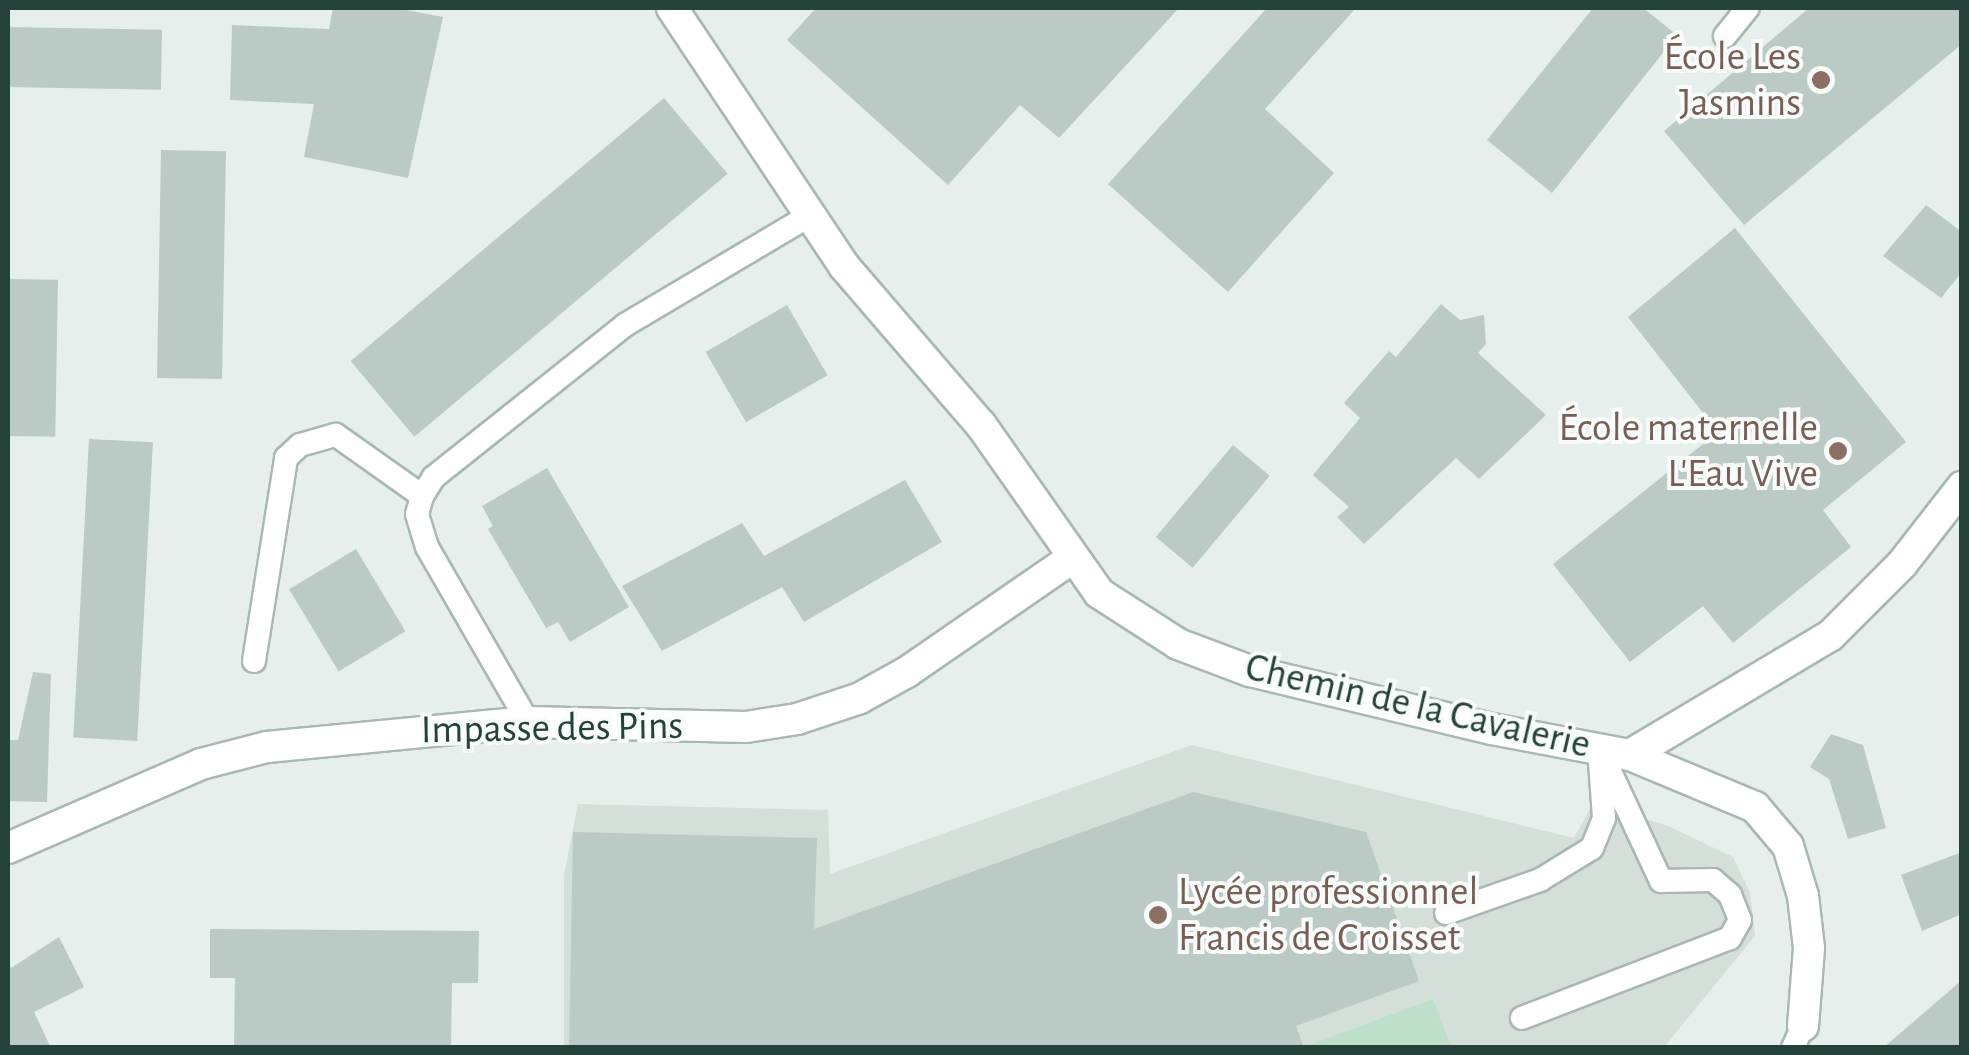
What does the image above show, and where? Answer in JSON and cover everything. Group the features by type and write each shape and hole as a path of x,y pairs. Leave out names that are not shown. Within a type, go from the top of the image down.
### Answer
{"street":[{"name":"Chemin de la Cavalerie","path":"672,8 844,266 992,441 1098,593 1135,621 1250,671 1308,689 1630,754 1722,790 1775,824 1803,896 1809,962 1798,1037"},
{"path":"1630,754 1830,636 1880,590 1962,487"},
{"name":"Impasse des Pins","path":"8,848 201,764 342,736 528,722 746,728 797,719 860,698 908,672 1071,559"}],"lane":[{"path":"1725,36 1748,8"},
{"path":"528,722 427,547 418,514 422,496 434,477 625,325 810,214"},
{"path":"254,661 286,458 300,444 336,435 422,496"},
{"path":"1446,913 1540,880 1592,848 1604,818 1599,748"},
{"path":"1522,1018 1730,938 1740,920 1730,895 1713,880 1660,881 1599,748"}],"shaded area":[{"name":"Lycée professionnel Francis de Croisset","path":"1192,745 1574,838 1593,803 1668,826 1733,857 1750,893 1755,936 1664,1047 564,1048 564,875 578,804 828,810 830,874"}],"green space":[{"path":"1433,999 1451,1047 1304,1047"}],"building":[{"path":"333,8 396,8 443,17 408,178 304,157 314,104 230,100 232,25 329,29"},
{"path":"816,8 1179,8 1059,138 1020,105 948,185 787,40"},
{"path":"1267,8 1356,8 1265,109 1334,173 1228,292 1108,184"},
{"path":"1593,8 1643,8 1677,35 1552,193 1487,140"},
{"name":"École Les Jasmins","path":"1809,8 1962,8 1962,44 1744,225 1664,131"},
{"path":"8,27 162,30 161,90 8,87"},
{"path":"664,98 728,174 414,437 351,361"},
{"path":"161,150 226,151 222,379 157,378"},
{"path":"1926,205 1962,232 1962,272 1941,298 1883,256"},
{"name":"École maternelle L'Eau Vive","path":"1735,228 1906,442 1823,510 1851,547 1733,643 1703,606 1630,662 1553,564 1718,432 1628,317"},
{"path":"8,279 58,280 55,437 8,436"},
{"path":"1441,304 1460,320 1484,315 1486,344 1478,353 1546,415 1479,479 1456,458 1364,544 1337,517 1349,507 1313,475 1360,418 1344,403 1389,351 1396,357"},
{"path":"787,305 828,375 746,422 706,352"},
{"path":"89,439 153,442 137,741 73,738"},
{"path":"1233,445 1270,476 1193,568 1156,537"},
{"path":"547,468 629,607 570,642 558,622 546,628 488,529 493,526 482,506"},
{"path":"905,480 942,542 804,622 782,587 662,651 622,586 742,523 764,556"},
{"path":"356,549 405,631 339,671 289,589"},
{"path":"33,672 51,674 47,802 8,801 8,740 18,740"},
{"path":"1831,734 1863,745 1886,828 1848,839 1829,779 1810,767"},
{"path":"1193,792 1366,832 1419,981 1296,1026 1304,1048 569,1048 573,832 817,838 814,929"},
{"path":"1962,852 1962,914 1922,931 1901,875"},
{"path":"210,929 479,931 478,983 452,983 451,1048 234,1048 235,978 210,978"},
{"path":"59,937 84,987 34,1012 51,1048 8,1048 8,960 11,968"},
{"path":"1962,980 1961,1048 1883,1048"}],"place":[{"name":"École Les Jasmins","path":"1821,80"},
{"name":"École maternelle L'Eau Vive","path":"1838,451"},
{"name":"Lycée professionnel Francis de Croisset","path":"1158,915"}]}
